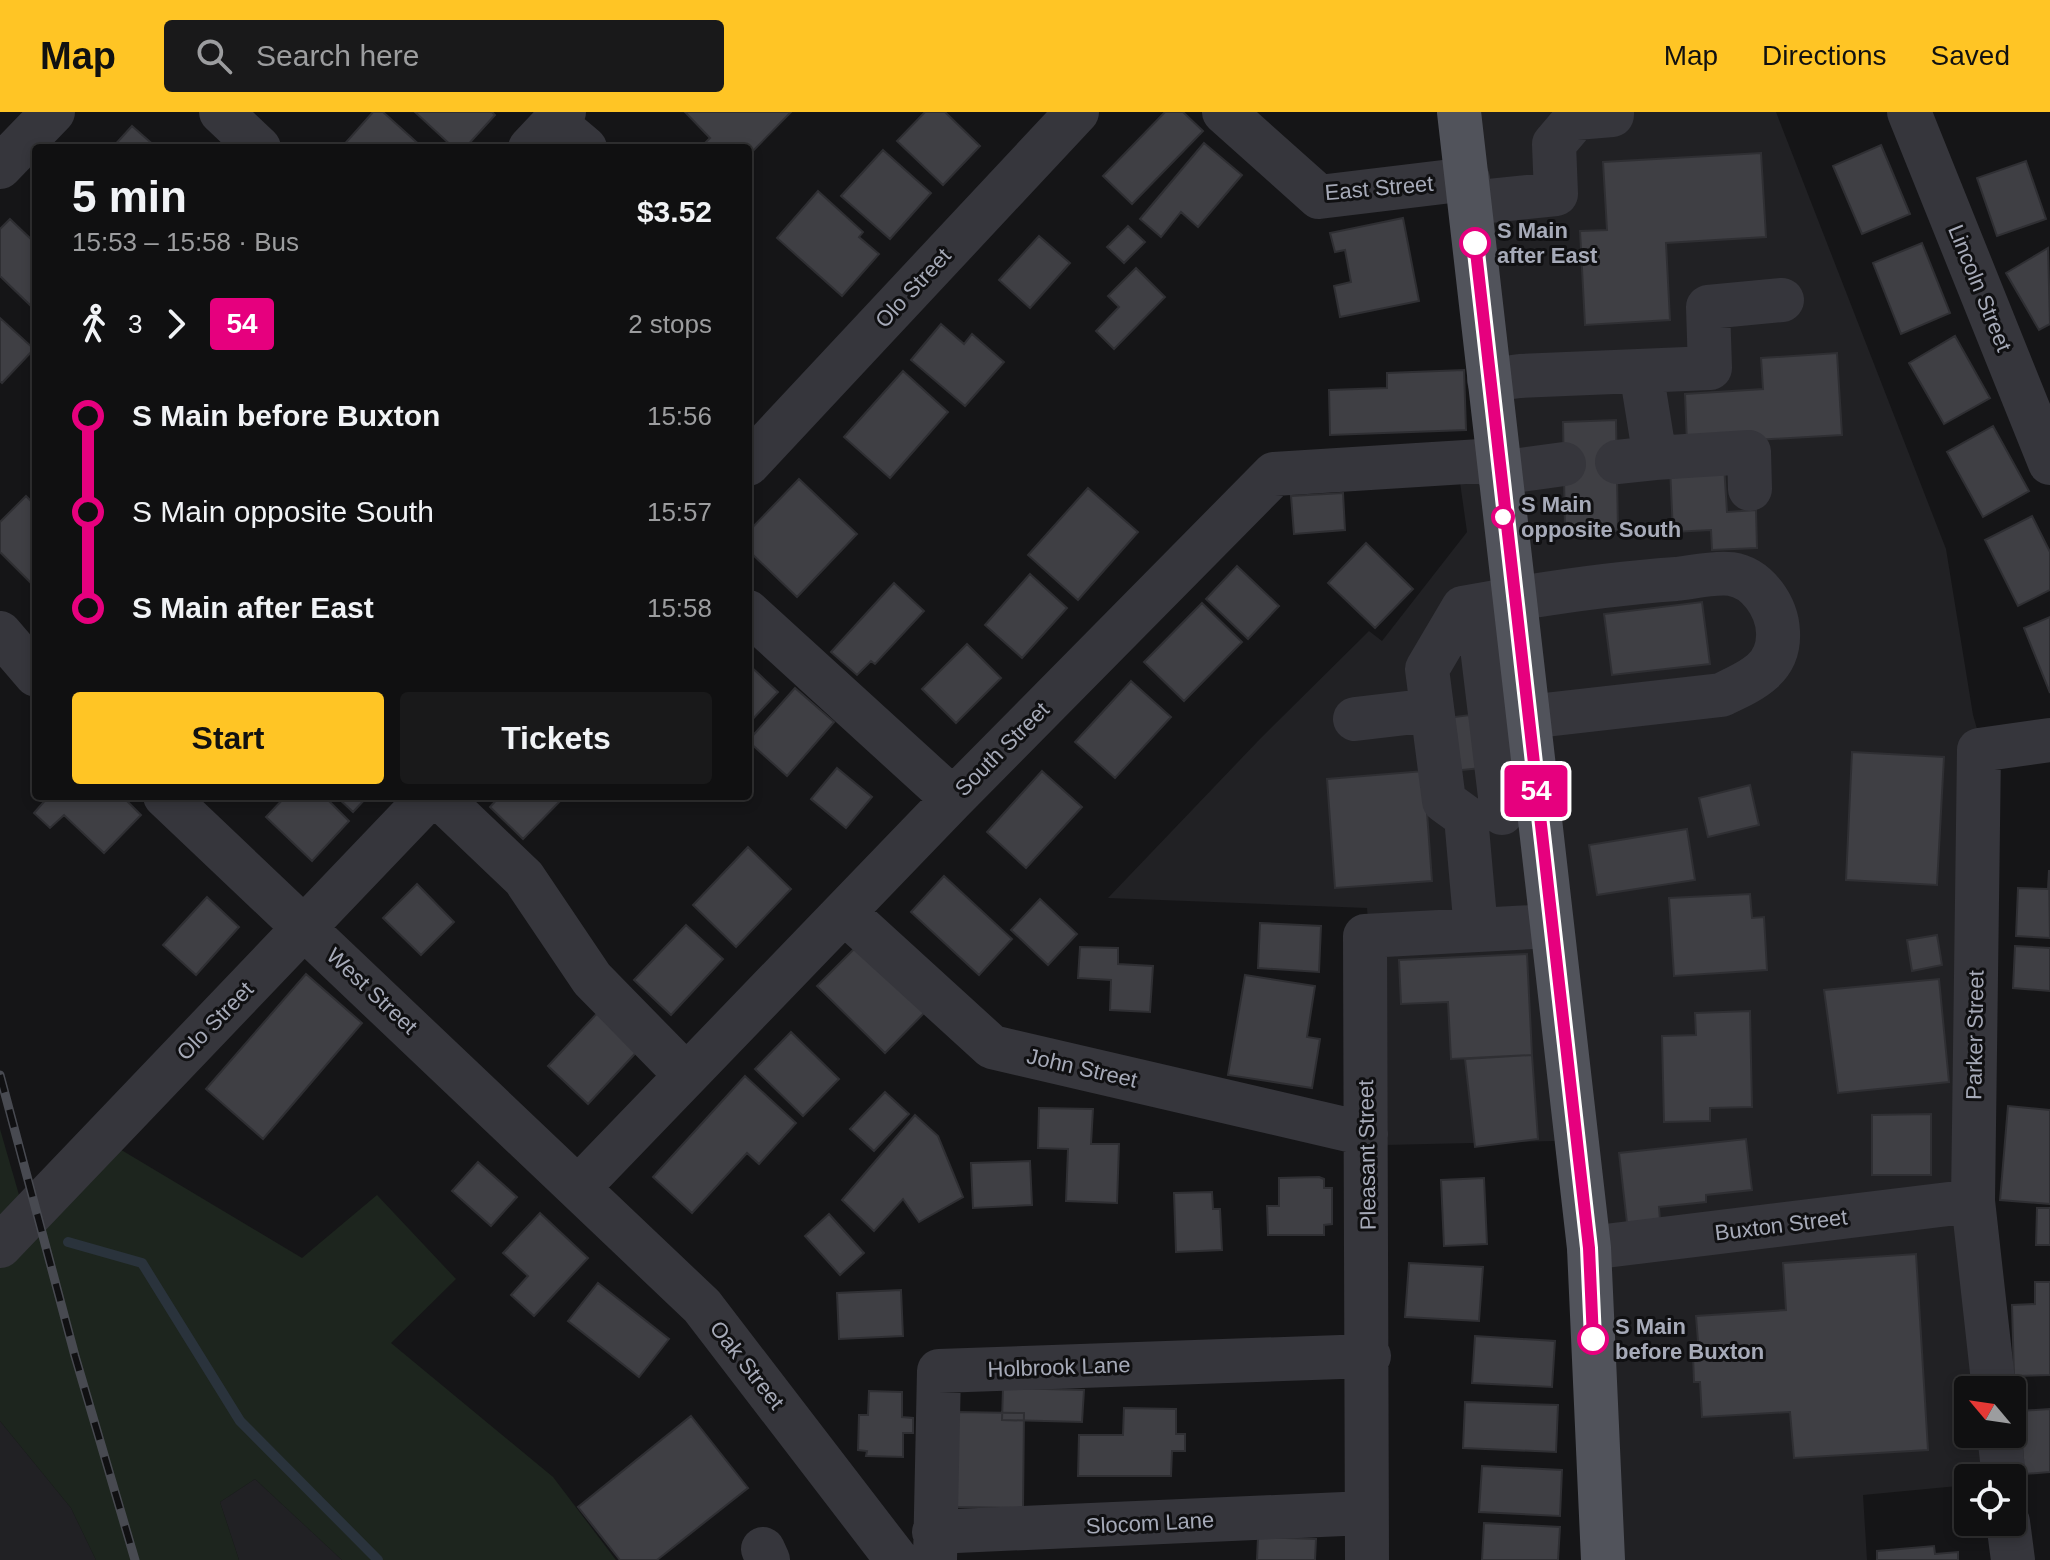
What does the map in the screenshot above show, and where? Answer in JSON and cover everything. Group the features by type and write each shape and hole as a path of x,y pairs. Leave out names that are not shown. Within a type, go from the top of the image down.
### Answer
{"main road":[{"path":"1459,112 1498,467 1495,603 1509,719 1502,813 1551,926 1589,1248 1603,1560"}],"street":[{"path":"0,167 53,112"},
{"path":"221,112 255,144"},
{"name":"Olo Street","path":"752,460 1077,112"},
{"name":"East Street","path":"1224,112 1319,197 1469,191 1556,194 1554,144 1576,118 1612,115 1612,112"},
{"name":"Lincoln Street","path":"1909,112 2050,463"},
{"path":"1489,380 1710,368 1708,307 1782,300"},
{"path":"1641,371 1636,460 1749,452 1750,489"},
{"name":"South Street","path":"578,1188 953,799 1274,474 1564,464"},
{"path":"1476,930 1502,813 1444,801 1427,669 1463,608 1632,582 1733,574 1758,587 1770,604 1778,630 1777,653 1768,667 1755,678 1721,695 1509,719"},
{"path":"752,616 953,799"},
{"path":"0,633 32,668"},
{"path":"1355,719 1432,710"},
{"name":"Parker Street","path":"1992,1376 1973,1201 1979,750 2050,740"},
{"name":"West Street","path":"169,800 578,1188"},
{"name":"Olo Street","path":"0,1246 426,800"},
{"path":"442,800 524,878 592,979 686,1075"},
{"name":"John Street","path":"844,912 992,1047 1366,1134"},
{"name":"Pleasant Street","path":"1367,1560 1369,1356 1365,936 1551,926"},
{"name":"Oak Street","path":"578,1188 702,1306 897,1560"},
{"name":"Buxton Street","path":"1589,1248 1973,1201"},
{"name":"Holbrook Lane","path":"934,1546 939,1371 1369,1356"},
{"name":"Slocom Lane","path":"934,1546 1366,1513"},
{"path":"2010,1536 2013,1560"}],"shaded area":[{"path":"1472,112 1776,112 1946,549 1973,715 1987,764 1978,1376 1954,1376 1954,1448 1981,1448 1982,1464 1954,1464 1954,1486 1863,1495 1867,1560 1619,1560 1594,1140 1385,1145 1367,908 1108,898 1259,740 1369,631 1382,641 1467,532 1458,468 1513,461"},
{"path":"0,1129 30,1233 113,1145 302,1258 377,1195 456,1279 391,1343 553,1477 616,1560 342,1560 255,1479 220,1502 239,1560 96,1560 71,1508 0,1421"},
{"path":"0,1421 71,1508 96,1560 0,1560"},
{"path":"255,1479 342,1560 239,1560 220,1502"}],"building":[{"path":"373,112 383,112 419,144 345,144"},
{"path":"415,112 492,112 495,115 469,144 450,144"},
{"path":"685,112 791,112 752,152 752,144 704,144 710,138"},
{"path":"925,112 945,112 980,146 943,185 897,141"},
{"path":"1165,112 1183,112 1203,131 1132,204 1103,176"},
{"path":"132,126 152,144 116,144"},
{"path":"1204,143 1242,175 1198,227 1181,212 1161,237 1140,219"},
{"path":"1881,145 1910,214 1862,234 1833,166"},
{"path":"883,150 931,193 890,239 841,196"},
{"path":"1761,153 1766,237 1666,243 1670,320 1585,325 1580,231 1607,230 1603,162"},
{"path":"2026,161 2046,219 1997,236 1977,178"},
{"path":"818,191 863,232 859,237 879,254 842,296 777,238"},
{"path":"1403,218 1419,301 1340,317 1334,286 1351,282 1345,250 1335,252 1330,233"},
{"path":"10,219 32,240 30,305 0,276 0,229"},
{"path":"1128,226 1145,242 1124,263 1107,247"},
{"path":"1039,236 1070,263 1030,308 999,280"},
{"path":"1922,243 1950,313 1901,334 1873,263"},
{"path":"2048,248 2050,324 2039,330 2006,273"},
{"path":"1136,268 1165,297 1114,349 1096,331 1119,307 1108,296"},
{"path":"0,318 32,347 32,351 2,383"},
{"path":"941,324 964,344 972,334 1004,362 965,406 911,360"},
{"path":"1955,336 1990,398 1944,424 1909,363"},
{"path":"1837,353 1842,435 1687,444 1685,394 1763,389 1761,358"},
{"path":"1464,370 1466,430 1330,435 1329,390 1387,388 1387,373"},
{"path":"903,371 948,412 890,478 844,437"},
{"path":"1616,420 1618,531 1565,532 1563,422"},
{"path":"1993,426 2029,491 1983,517 1947,452"},
{"path":"1724,465 1727,512 1756,510 1757,548 1712,550 1711,530 1673,532 1670,468"},
{"path":"799,479 857,534 797,597 752,554 752,528"},
{"path":"1088,488 1138,532 1078,600 1028,555"},
{"path":"1343,493 1345,530 1294,534 1291,496"},
{"path":"26,496 32,502 32,584 0,552 0,522"},
{"path":"2032,516 2050,552 2050,590 2018,606 1985,540"},
{"path":"1366,543 1413,589 1375,628 1328,583"},
{"path":"1237,566 1279,606 1248,639 1206,599"},
{"path":"1030,574 1067,608 1022,658 985,625"},
{"path":"894,583 924,611 875,664 871,661 857,675 831,652"},
{"path":"1702,602 1710,664 1612,675 1604,614"},
{"path":"1202,603 1242,642 1184,701 1144,662"},
{"path":"2050,617 2050,693 2024,628"},
{"path":"967,644 1001,678 956,723 922,689"},
{"path":"752,668 778,692 752,720"},
{"path":"1131,681 1171,717 1115,778 1075,742"},
{"path":"795,688 834,722 787,776 752,745 752,736"},
{"path":"1486,713 1492,767 1452,771 1446,718"},
{"path":"1852,752 1944,757 1937,885 1846,880"},
{"path":"837,768 872,797 846,828 811,799"},
{"path":"1042,771 1082,807 1026,868 987,832"},
{"path":"1424,771 1432,881 1335,888 1327,779"},
{"path":"1750,785 1759,825 1708,837 1699,798"},
{"path":"45,800 126,800 141,815 104,853 64,815 50,828 34,813"},
{"path":"282,800 328,800 349,821 312,861 266,817"},
{"path":"340,800 364,800 353,812"},
{"path":"496,800 561,800 523,839 490,807"},
{"path":"1687,829 1695,880 1597,895 1589,845"},
{"path":"748,847 791,889 736,947 693,905"},
{"path":"2049,870 2050,938 2016,936 2018,888 2048,889"},
{"path":"944,876 1012,939 979,975 911,912"},
{"path":"417,884 454,922 421,955 383,918"},
{"path":"1750,894 1752,918 1764,917 1767,970 1674,976 1669,898"},
{"path":"207,897 239,927 196,975 163,945"},
{"path":"1040,899 1077,934 1048,965 1011,930"},
{"path":"1260,923 1321,926 1319,972 1258,968"},
{"path":"686,925 723,959 671,1015 634,980"},
{"path":"1937,935 1942,965 1912,971 1907,940"},
{"path":"862,941 929,1008 885,1053 817,986"},
{"path":"2015,946 2050,948 2050,991 2013,988"},
{"path":"1080,947 1118,948 1118,964 1153,966 1150,1012 1110,1010 1111,980 1078,978"},
{"path":"1527,954 1532,1055 1451,1059 1448,1002 1401,1004 1399,960"},
{"path":"306,974 362,1023 263,1139 206,1089"},
{"path":"1245,975 1315,986 1307,1037 1320,1039 1312,1088 1228,1075"},
{"path":"1939,979 1949,1082 1838,1093 1824,990"},
{"path":"603,1007 643,1045 588,1104 548,1066"},
{"path":"1750,1011 1752,1107 1710,1108 1710,1121 1664,1122 1662,1036 1696,1035 1695,1013"},
{"path":"791,1032 839,1079 803,1116 755,1069"},
{"path":"1532,1055 1538,1139 1475,1147 1465,1059"},
{"path":"745,1076 796,1123 759,1164 747,1153 692,1213 653,1177"},
{"path":"885,1092 909,1114 874,1151 850,1129"},
{"path":"2008,1106 2050,1110 2050,1204 2000,1200"},
{"path":"1039,1108 1093,1109 1091,1144 1119,1144 1117,1203 1066,1201 1068,1149 1038,1148"},
{"path":"1931,1114 1931,1175 1872,1175 1872,1115"},
{"path":"915,1115 938,1136 963,1197 919,1222 903,1199 874,1231 842,1200"},
{"path":"1746,1139 1752,1190 1706,1195 1706,1202 1659,1207 1660,1220 1627,1223 1619,1153"},
{"path":"1030,1161 1032,1205 973,1208 971,1163"},
{"path":"478,1162 517,1197 491,1226 452,1191"},
{"path":"1279,1178 1324,1179 1324,1188 1332,1188 1332,1224 1324,1225 1324,1235 1268,1235 1267,1206 1279,1206"},
{"path":"1484,1178 1487,1244 1444,1246 1441,1180"},
{"path":"1212,1192 1213,1209 1220,1209 1222,1250 1176,1252 1174,1193"},
{"path":"2037,1208 2050,1208 2050,1245 2036,1245"},
{"path":"540,1213 588,1258 534,1316 511,1295 528,1276 503,1253"},
{"path":"829,1214 864,1253 840,1275 805,1236"},
{"path":"1916,1254 1928,1450 1794,1458 1790,1412 1702,1417 1700,1382 1694,1382 1693,1355 1699,1354 1696,1316 1786,1310 1783,1263"},
{"path":"1409,1263 1483,1267 1479,1321 1405,1317"},
{"path":"2035,1282 2050,1282 2050,1375 2014,1376 2012,1305 2035,1304"},
{"path":"598,1283 669,1339 639,1377 568,1321"},
{"path":"901,1290 903,1336 839,1339 837,1293"},
{"path":"1475,1336 1555,1341 1552,1387 1472,1383"},
{"path":"1003,1388 1084,1390 1082,1422 1002,1420"},
{"path":"869,1391 902,1392 902,1417 913,1418 913,1433 903,1433 903,1457 866,1456 867,1451 858,1450 859,1415 868,1415"},
{"path":"1465,1402 1558,1405 1556,1452 1463,1448"},
{"path":"1124,1408 1176,1409 1176,1434 1185,1434 1185,1451 1172,1451 1171,1476 1078,1476 1079,1435 1123,1435"},
{"path":"2050,1409 2050,1472 2026,1474 2022,1448 2026,1448 2026,1411"},
{"path":"956,1412 1024,1413 1023,1508 954,1507"},
{"path":"691,1416 748,1488 657,1560 620,1560 578,1507"},
{"path":"1482,1466 1562,1470 1560,1516 1479,1512"},
{"path":"1484,1523 1560,1527 1558,1560 1482,1560"},
{"path":"1258,1537 1316,1539 1315,1560 1257,1560"},
{"path":"1934,1546 1935,1554 1958,1552 1958,1560 1877,1560 1877,1551"}],"waterway":[{"path":"68,1242 142,1263 240,1421 378,1560"}],"railway":[{"path":"0,1075 75,1356 135,1560"}],"bus line":[{"name":"54","path":"1475,243 1498,473 1589,1248 1593,1339"}],"place":[{"name":"S Main after East","path":"1475,243"},
{"name":"S Main opposite South","path":"1503,517"},
{"name":"S Main before Buxton","path":"1593,1339"}]}
